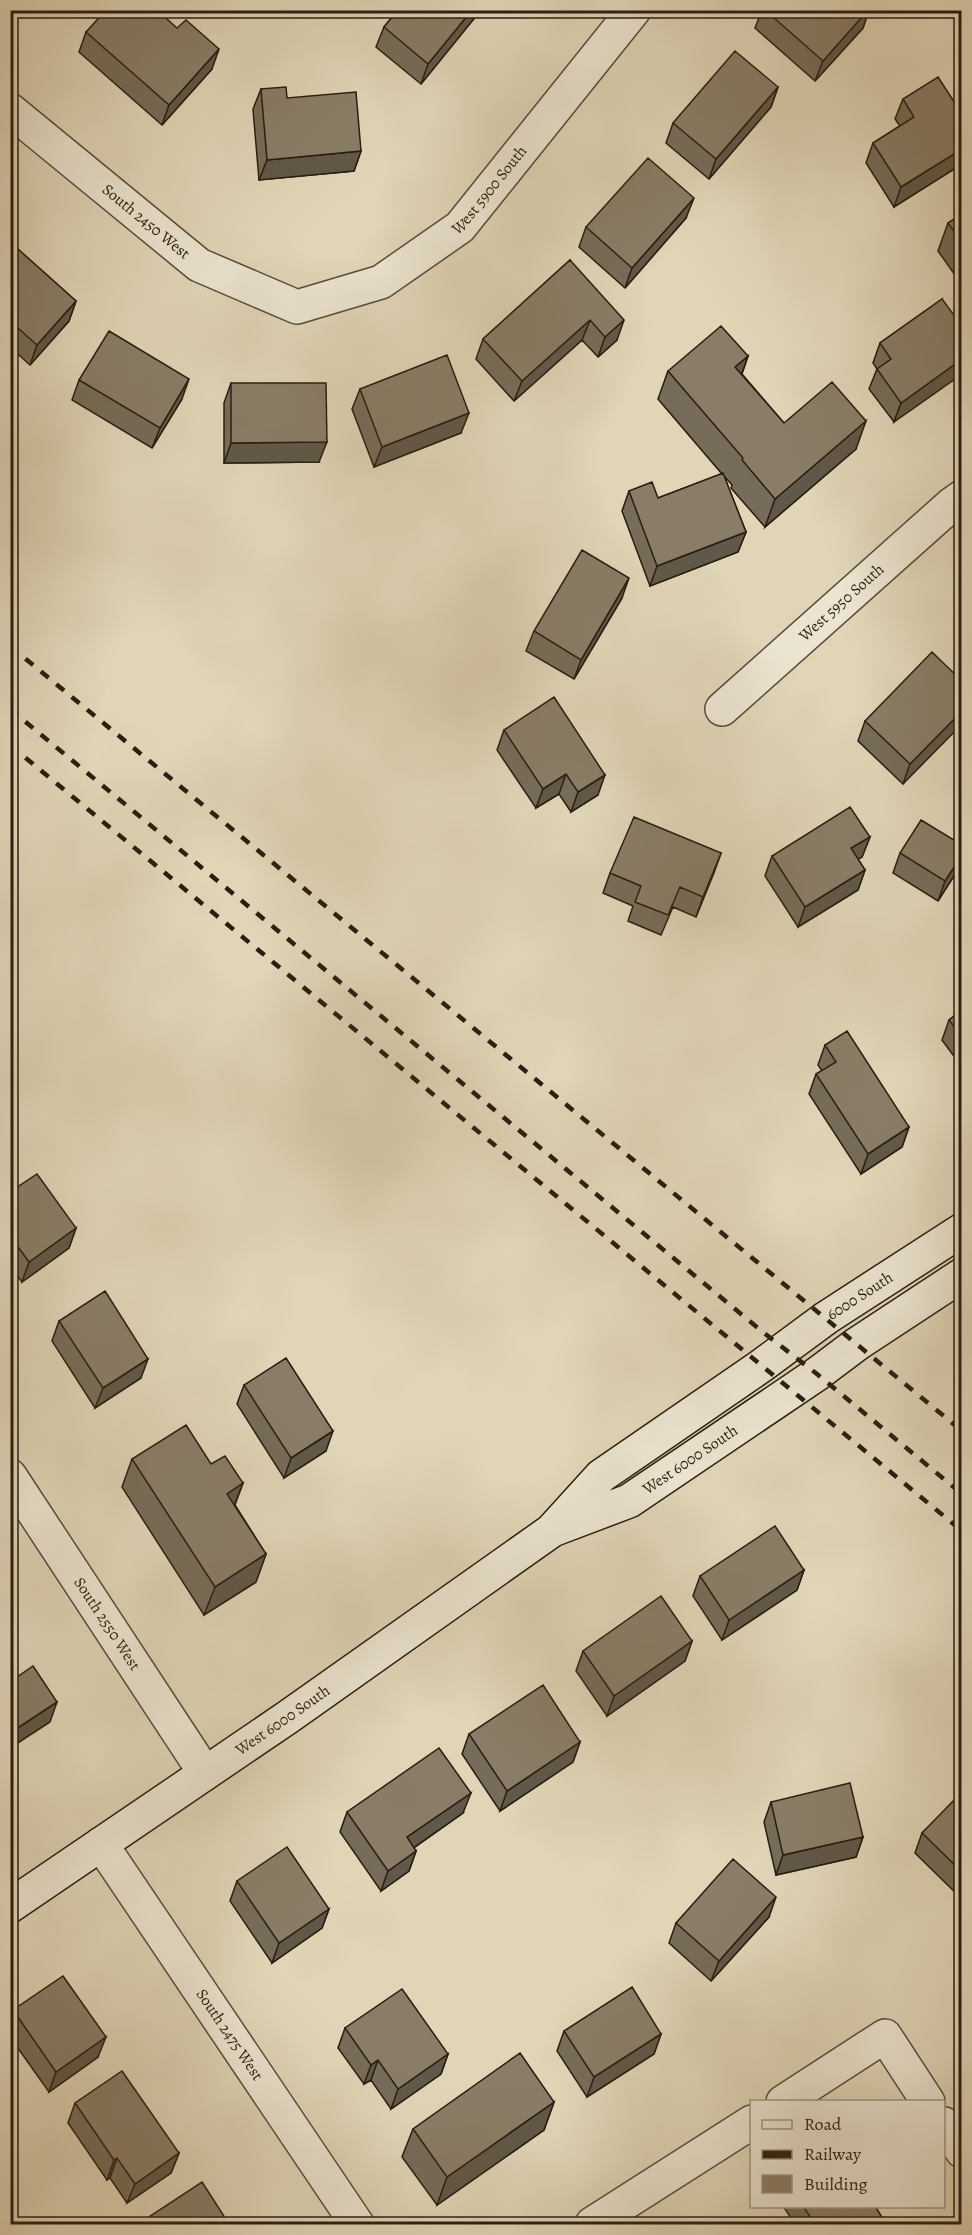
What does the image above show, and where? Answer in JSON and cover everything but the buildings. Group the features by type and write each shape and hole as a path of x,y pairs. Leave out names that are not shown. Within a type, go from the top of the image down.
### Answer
{"street":[{"name":"West 5900 South","path":"297,307 381,282 460,227 634,10"},
{"name":"South 2450 West","path":"10,110 199,265 297,307"},
{"name":"West 5950 South","path":"722,709 962,497"},
{"name":"6000 South","path":"761,1366 826,1318 962,1230"},
{"name":"West 6000 South","path":"551,1531 629,1501 792,1391 857,1344 962,1275"},
{"name":"West 6000 South","path":"10,1906 551,1531 601,1476 761,1366"},
{"name":"South 2550 West","path":"10,1476 205,1773"},
{"name":"South 2475 West","path":"101,1844 357,2224"},
{"path":"786,2100 885,2036 927,2100"},
{"path":"592,2224 750,2123"},
{"path":"945,2126 962,2151"}],"railway":[{"path":"10,646 962,1431"},
{"path":"10,709 962,1494"},
{"path":"10,745 962,1531"}]}
